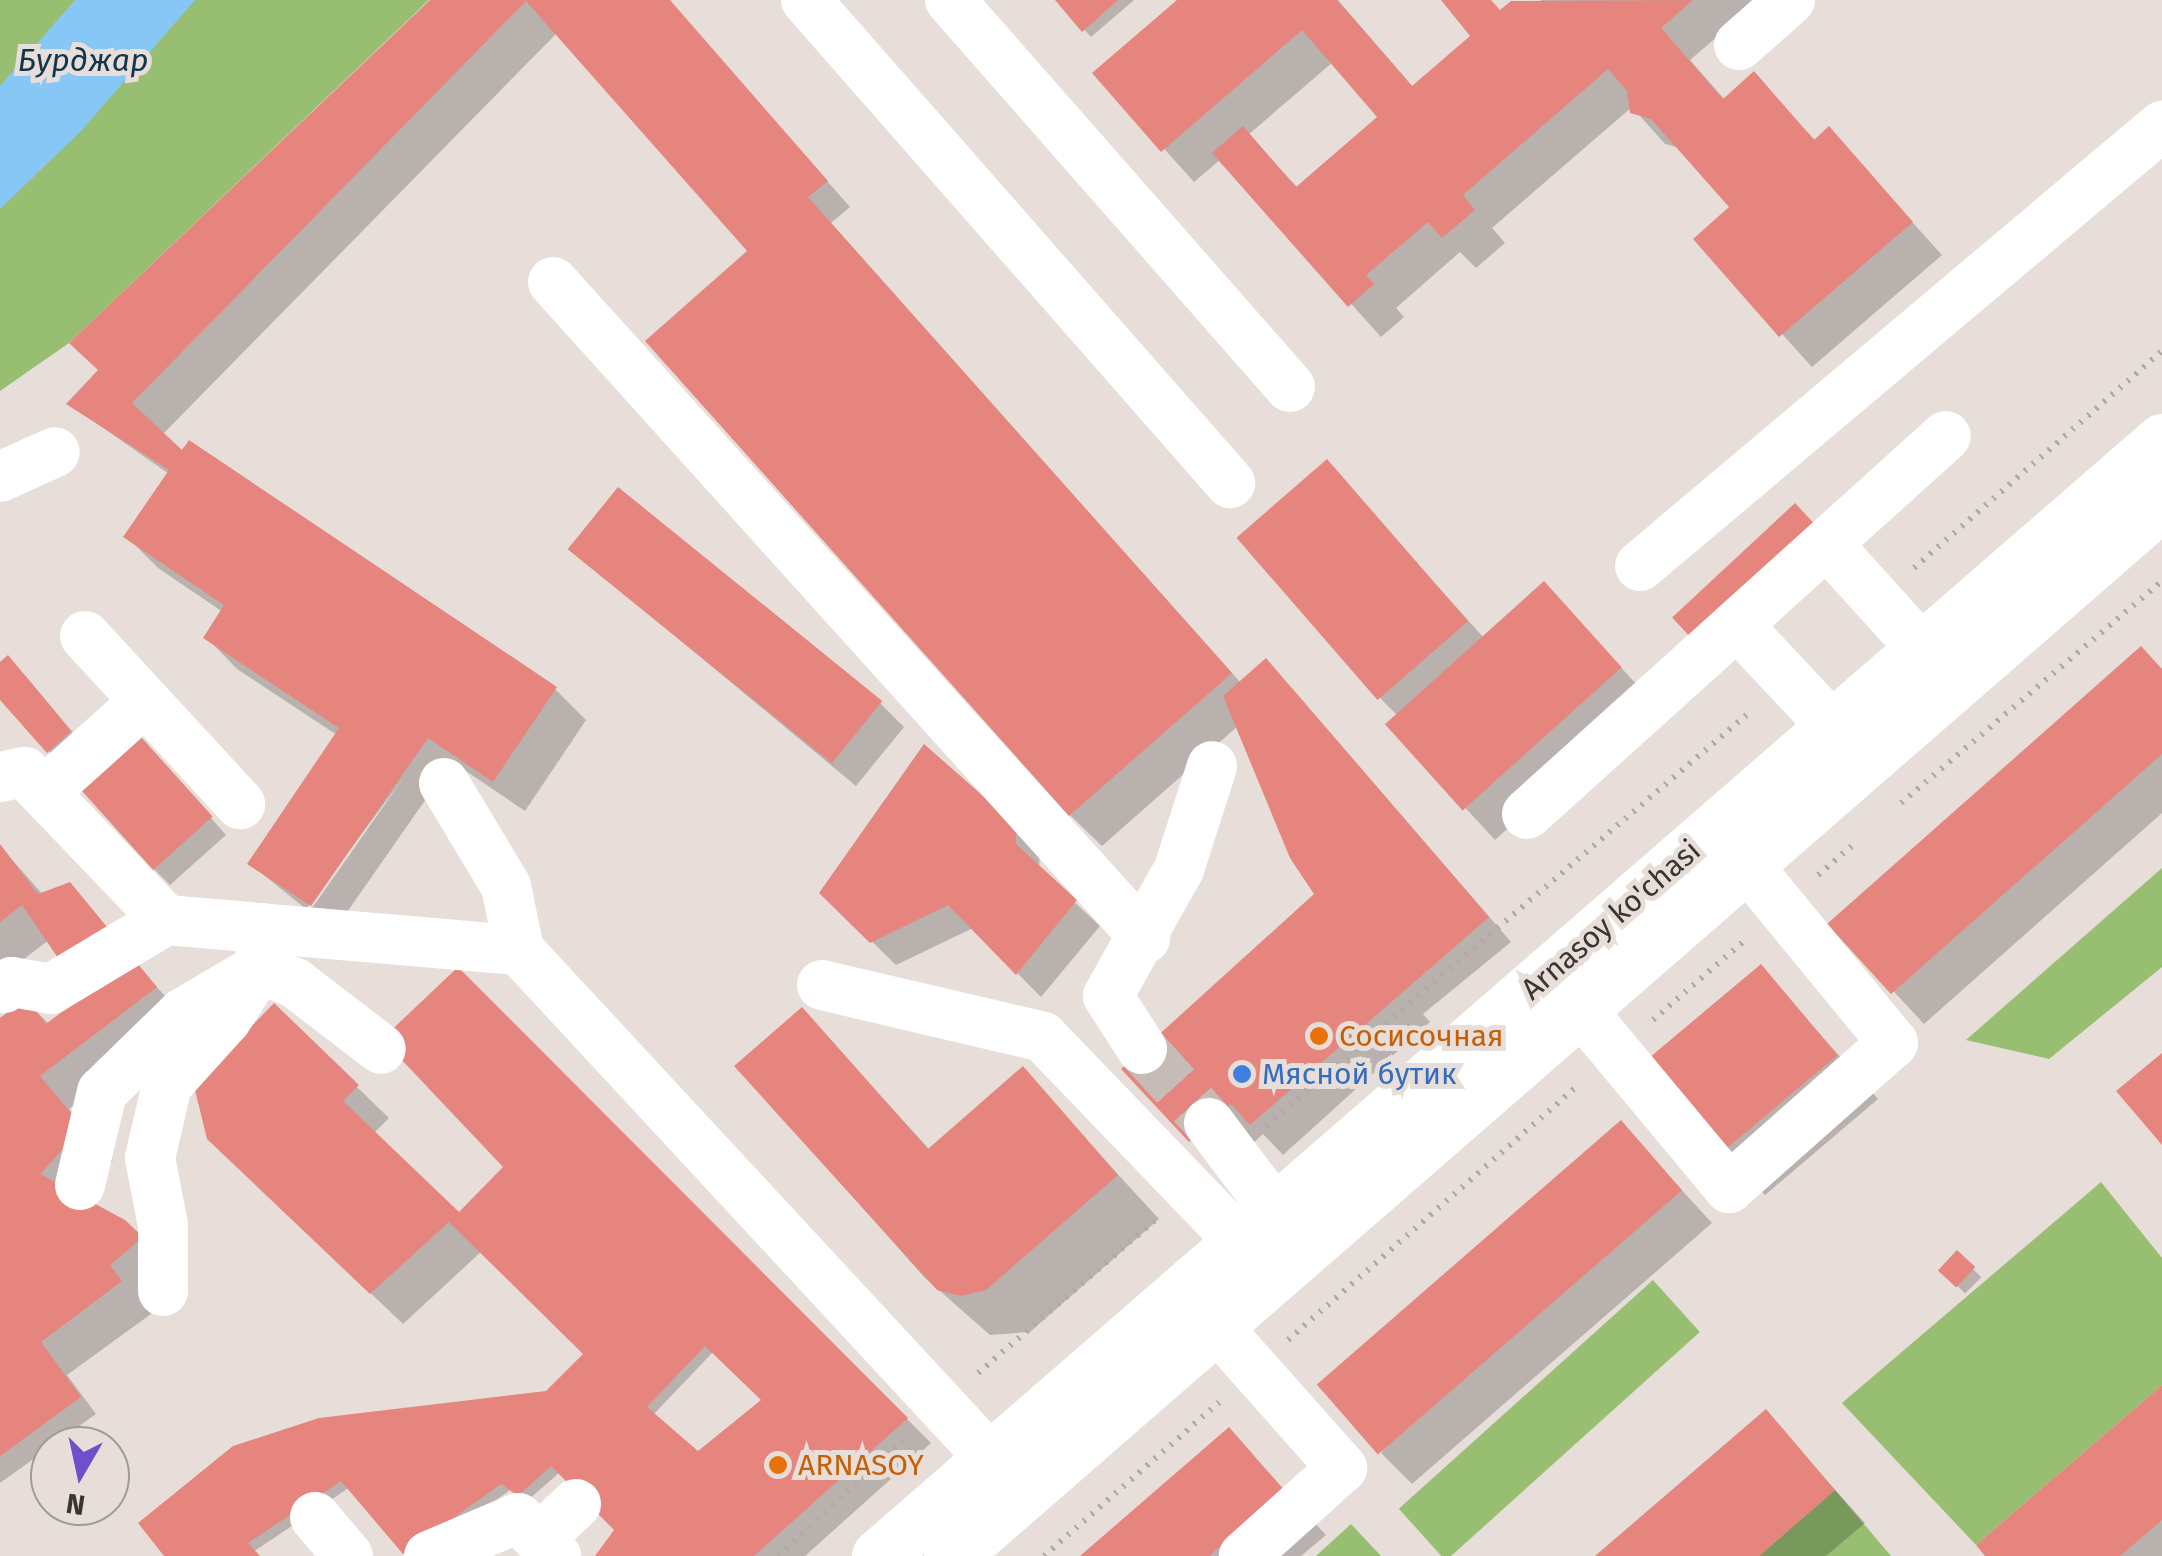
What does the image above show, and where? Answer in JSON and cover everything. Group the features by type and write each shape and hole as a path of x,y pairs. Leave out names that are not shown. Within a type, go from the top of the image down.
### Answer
{"main road":[{"name":"Arnasoy ko'chasi","path":"952,1556 2143,514 2162,441"},
{"name":"Arnasoy ko'chasi","path":"879,1556 1922,650 2143,514"}],"lane":[{"path":"806,0 1230,482"},
{"path":"950,0 1290,387"},
{"path":"1740,45 1790,0"},
{"path":"1640,566 2162,126"},
{"path":"552,282 1145,938"},
{"path":"1526,814 1946,436"},
{"path":"0,477 55,452"},
{"path":"1827,544 1922,650"},
{"path":"1738,626 1832,727"},
{"path":"85,636 240,804"},
{"path":"145,701 17,771 166,920 261,948 519,950"},
{"path":"1142,1049 1108,996 1145,938 1179,869 1212,766"},
{"path":"444,783 506,886 519,950 990,1459"},
{"path":"1580,1010 1730,1188 1893,1044 1746,864"},
{"path":"4,988 12,982 51,989 166,920"},
{"path":"261,948 295,983 382,1049"},
{"path":"80,1186 102,1092 183,1012 261,948"},
{"path":"163,1291 163,1225 150,1158 168,1085 226,1020 261,948"},
{"path":"822,985 1043,1036 1258,1226"},
{"path":"1210,1124 1258,1226"},
{"path":"1216,1326 1342,1468 1244,1556"},
{"path":"430,1556 518,1518 548,1548 576,1504"},
{"path":"315,1517 348,1556"}],"green space":[{"path":"0,0 429,0 69,343 0,391"},
{"path":"2162,868 2162,967 2049,1059 1966,1040"},
{"path":"2101,1182 2162,1258 2162,1385 1976,1545 1842,1403"},
{"path":"1653,1280 1700,1332 1451,1556 1441,1556 1399,1509"},
{"path":"1835,1490 1891,1556 1759,1556"},
{"path":"1351,1524 1381,1556 1316,1556"}],"water":[{"name":"Бурджар","path":"75,0 195,0 81,131 0,209 0,86"}],"building":[{"path":"430,0 670,0 828,181 808,197 1232,673 1069,816 645,341 747,251 526,1 132,403 182,450 189,440 557,687 493,782 428,738 311,906 247,864 339,728 203,638 224,605 123,537 169,470 66,404 98,370 69,343"},
{"path":"1055,0 1118,0 1082,32"},
{"path":"1177,0 1337,0 1412,86 1470,36 1441,0 1491,0 1500,10 1511,1 1693,0 1661,28 1723,99 1754,71 1814,140 1829,126 1913,222 1779,337 1693,239 1729,207 1651,119 1630,113 1627,91 1608,69 1463,195 1475,210 1442,238 1428,222 1366,275 1374,284 1348,307 1212,153 1243,126 1296,187 1377,117 1302,30 1161,152 1092,73"},
{"path":"1327,459 1468,621 1377,700 1236,538"},
{"path":"618,487 882,701 832,763 568,549"},
{"path":"1795,503 1824,534 1701,648 1672,618"},
{"path":"1544,581 1622,667 1463,810 1385,724"},
{"path":"2141,646 2162,669 2162,754 1891,994 1827,924"},
{"path":"8,655 71,731 47,753 0,700 0,662"},
{"path":"1266,658 1489,917 1250,1125 1231,1104 1189,1142 1121,1069 1314,894 1290,858 1223,696"},
{"path":"141,737 213,817 153,870 82,791"},
{"path":"924,744 1016,825 1016,844 1077,900 1016,975 948,905 870,943 819,893"},
{"path":"0,844 38,894 70,882 107,927 58,958 22,905 0,922"},
{"path":"133,958 157,987 40,1076 83,1127 40,1174 125,1220 143,1237 110,1265 122,1281 41,1342 81,1397 41,1426 30,1426 30,1434 0,1456 0,1018 26,998 46,1024"},
{"path":"1761,964 1837,1055 1720,1154 1643,1063"},
{"path":"458,967 908,1418 754,1556 595,1556 614,1530 551,1466 518,1496 501,1484 403,1554 341,1481 248,1543 260,1556 164,1556 138,1523 233,1446 319,1418 546,1391 583,1354 449,1222 370,1294 207,1139 194,1086 274,1003 359,1085 343,1101 459,1212 503,1167 382,1039","holes":["705,1346 761,1400 698,1451 647,1407"]},
{"path":"802,1007 928,1149 1023,1066 1118,1175 986,1290 961,1296 937,1290 734,1066"},
{"path":"2162,1053 2162,1145 2116,1091"},
{"path":"1621,1120 1682,1190 1378,1455 1317,1384"},
{"path":"1957,1250 1975,1267 1956,1288 1938,1270"},
{"path":"2162,1385 2162,1520 2120,1556 1985,1556 1976,1545"},
{"path":"1766,1409 1835,1490 1759,1556 1595,1556"},
{"path":"1229,1427 1285,1491 1209,1556 1080,1556"}],"tunnel":[{"path":"1142,1049 1209,1123"}],"place":[{"name":"Сосисочная","path":"1319,1036"},
{"name":"Мясной бутик","path":"1242,1074"},
{"name":"ARNASOY","path":"778,1465"}]}
